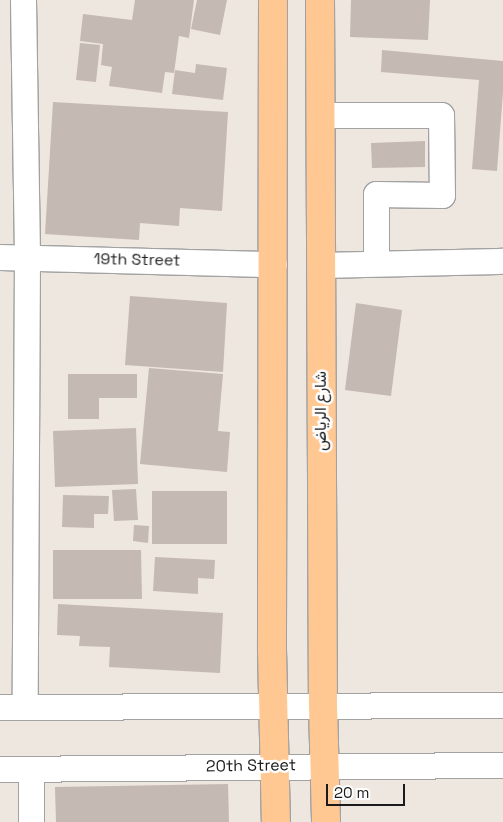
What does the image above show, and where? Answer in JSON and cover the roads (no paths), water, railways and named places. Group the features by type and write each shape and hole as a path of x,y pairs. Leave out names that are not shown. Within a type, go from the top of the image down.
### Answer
{"main road":[{"path":"273,0 274,706 276,822"},
{"name":"شارع الرياض","path":"320,0 323,706 326,822"}],"street":[{"path":"23,0 27,257 25,707"},
{"path":"320,115 441,115 442,195 376,194 376,263"},
{"name":"19th Street","path":"0,257 274,264"},
{"path":"320,265 503,261"},
{"path":"0,707 503,705"},
{"name":"20th Street","path":"0,769 503,765"},
{"path":"31,769 31,822"}]}
